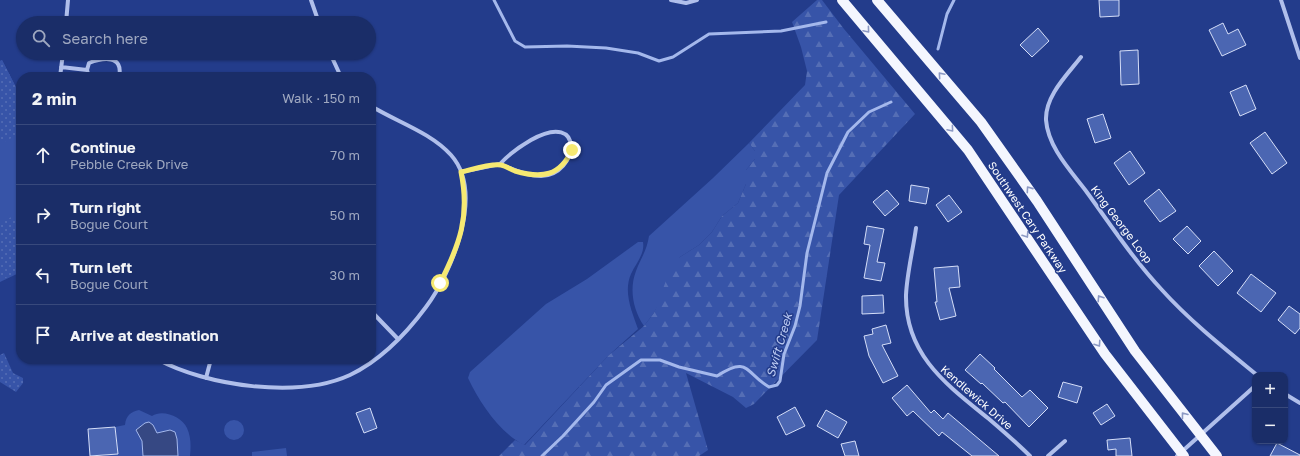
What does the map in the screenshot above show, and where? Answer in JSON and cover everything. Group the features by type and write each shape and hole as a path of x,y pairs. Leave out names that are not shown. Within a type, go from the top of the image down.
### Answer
{"main road":[{"name":"Southwest Cary Parkway","path":"842,0 968,150 1105,354 1180,455"},
{"name":"Southwest Cary Parkway","path":"877,0 981,122 1037,201 1135,351 1217,456"}],"street":[{"path":"67,16 68,0"},
{"path":"311,0 317,16"},
{"path":"671,0 686,4 697,0"},
{"path":"1281,0 1300,58"},
{"name":"King George Loop","path":"1081,57 1060,84 1051,98 1048,108 1046,119 1048,131 1060,156 1135,258 1161,290 1253,372"},
{"path":"60,72 62,60"},
{"path":"61,67 87,70 89,64 98,60"},
{"path":"111,60 118,65 120,72"},
{"path":"333,60 339,72"},
{"path":"376,109 404,123 439,145 451,156 461,172 465,193 465,208 462,230 450,264 427,306 398,339 376,359"},
{"path":"461,172 500,164 515,171 542,176 558,170 569,157 572,150 571,141 560,131 543,134 518,147 500,164"},
{"name":"Kendlewick Drive","path":"916,228 906,296 910,324 921,355 933,371 954,391 995,424 1030,456"},
{"path":"376,316 398,339"},
{"path":"167,364 178,370 238,386 294,386 322,383 349,376 369,364"},
{"path":"206,378 210,364"},
{"path":"1180,455 1252,389"},
{"path":"1288,396 1300,403"},
{"path":"1048,456 1065,442"}],"green space":[{"path":"817,0 822,0 844,29 915,114 839,195 817,340 754,404 746,408 733,397 686,373 708,450 699,456 499,456 515,440 525,445 609,355 644,326 654,313 670,270 680,257 699,245 712,232 722,216 738,203 746,184 746,170 755,159 755,151 749,143 805,85 807,71 801,47 792,22"},
{"path":"2,60 16,87 16,274 0,282 0,61"},
{"path":"2,60 16,87 16,136 0,144 0,61"},
{"path":"749,143 755,151 755,159 746,170 746,184 738,203 722,216 712,232 699,245 680,257 654,313 644,326 637,313 633,299 633,285 636,271 649,236"},
{"path":"16,215 16,273 0,281 0,223"},
{"path":"638,242 643,242 643,251 631,274 628,295 638,329 609,355 524,445 506,433 484,407 468,378 470,372 546,304 587,279"},
{"path":"4,353 13,373 23,378 23,383 16,392 0,382 0,355"},
{"path":"139,410 152,416 161,413 172,415 181,420 185,424 189,435 191,445 190,456 102,456 118,453 115,427 125,425 129,414"},
{"path":"234,420 241,423 244,430 241,437 234,440 227,437 224,430 227,423"},
{"path":"286,448 287,456 252,456 252,452"}],"shaded area":[{"path":"149,422 153,425 157,433 170,430 175,432 178,456 143,456 142,441 136,430 145,423"}],"building":[{"path":"1099,0 1119,0 1119,16 1100,17"},
{"path":"1223,23 1228,34 1238,29 1246,45 1222,56 1209,30"},
{"path":"1038,28 1049,41 1032,57 1020,45"},
{"path":"1138,50 1139,84 1121,85 1120,51"},
{"path":"1246,85 1256,109 1240,116 1230,92"},
{"path":"1103,114 1111,138 1095,143 1087,119"},
{"path":"1265,132 1287,163 1272,174 1250,143"},
{"path":"1130,151 1145,173 1129,185 1114,163"},
{"path":"911,185 929,188 926,204 909,201"},
{"path":"1159,189 1176,211 1160,222 1144,201"},
{"path":"887,190 899,204 885,216 873,202"},
{"path":"949,195 962,212 948,222 936,205"},
{"path":"867,226 884,229 877,262 885,263 881,281 864,278 870,245 864,244"},
{"path":"1187,226 1201,241 1188,254 1173,239"},
{"path":"1214,251 1233,271 1218,286 1199,266"},
{"path":"958,266 960,287 949,288 956,316 940,320 935,302 937,302 934,268"},
{"path":"1251,274 1276,293 1261,312 1237,293"},
{"path":"883,295 884,313 862,314 862,296"},
{"path":"1289,306 1300,314 1300,328 1295,334 1278,320"},
{"path":"886,325 891,343 882,345 898,376 883,383 869,356 864,336 873,334 872,329"},
{"path":"980,354 1022,397 1030,390 1048,408 1029,427 1005,402 1003,403 982,383 981,384 965,370"},
{"path":"1063,382 1082,387 1077,403 1058,397"},
{"path":"907,385 931,413 934,410 943,419 948,413 999,456 972,456 942,432 939,436 913,411 907,416 892,398"},
{"path":"1107,404 1115,416 1101,425 1093,413"},
{"path":"795,407 805,426 786,435 777,417"},
{"path":"370,408 377,428 364,433 356,413"},
{"path":"826,410 847,422 838,438 817,426"},
{"path":"115,427 118,454 90,456 88,429"},
{"path":"1130,438 1132,456 1116,456 1116,449 1108,450 1107,440"},
{"path":"855,441 859,456 845,456 841,444"},
{"path":"1276,444 1300,455 1300,456 1270,456"}],"waterway":[{"path":"494,0 515,41 525,47 567,46 606,48 638,53 659,61 673,57 709,34 781,31 826,22"},
{"name":"Swift Creek","path":"938,49 947,14 954,0"},
{"name":"Swift Creek","path":"542,456 563,436 594,402 606,385 641,360 660,360 679,367 717,376 727,370 735,367 741,367 746,368 761,382 769,387 777,385 780,381 784,354 795,326 800,306 807,253 827,173 848,132 869,112 891,102"}],"route":[{"path":"440,283 450,264 462,230 465,208 465,193 461,172 500,164 515,171 542,176 558,170 569,157 572,150"}]}
